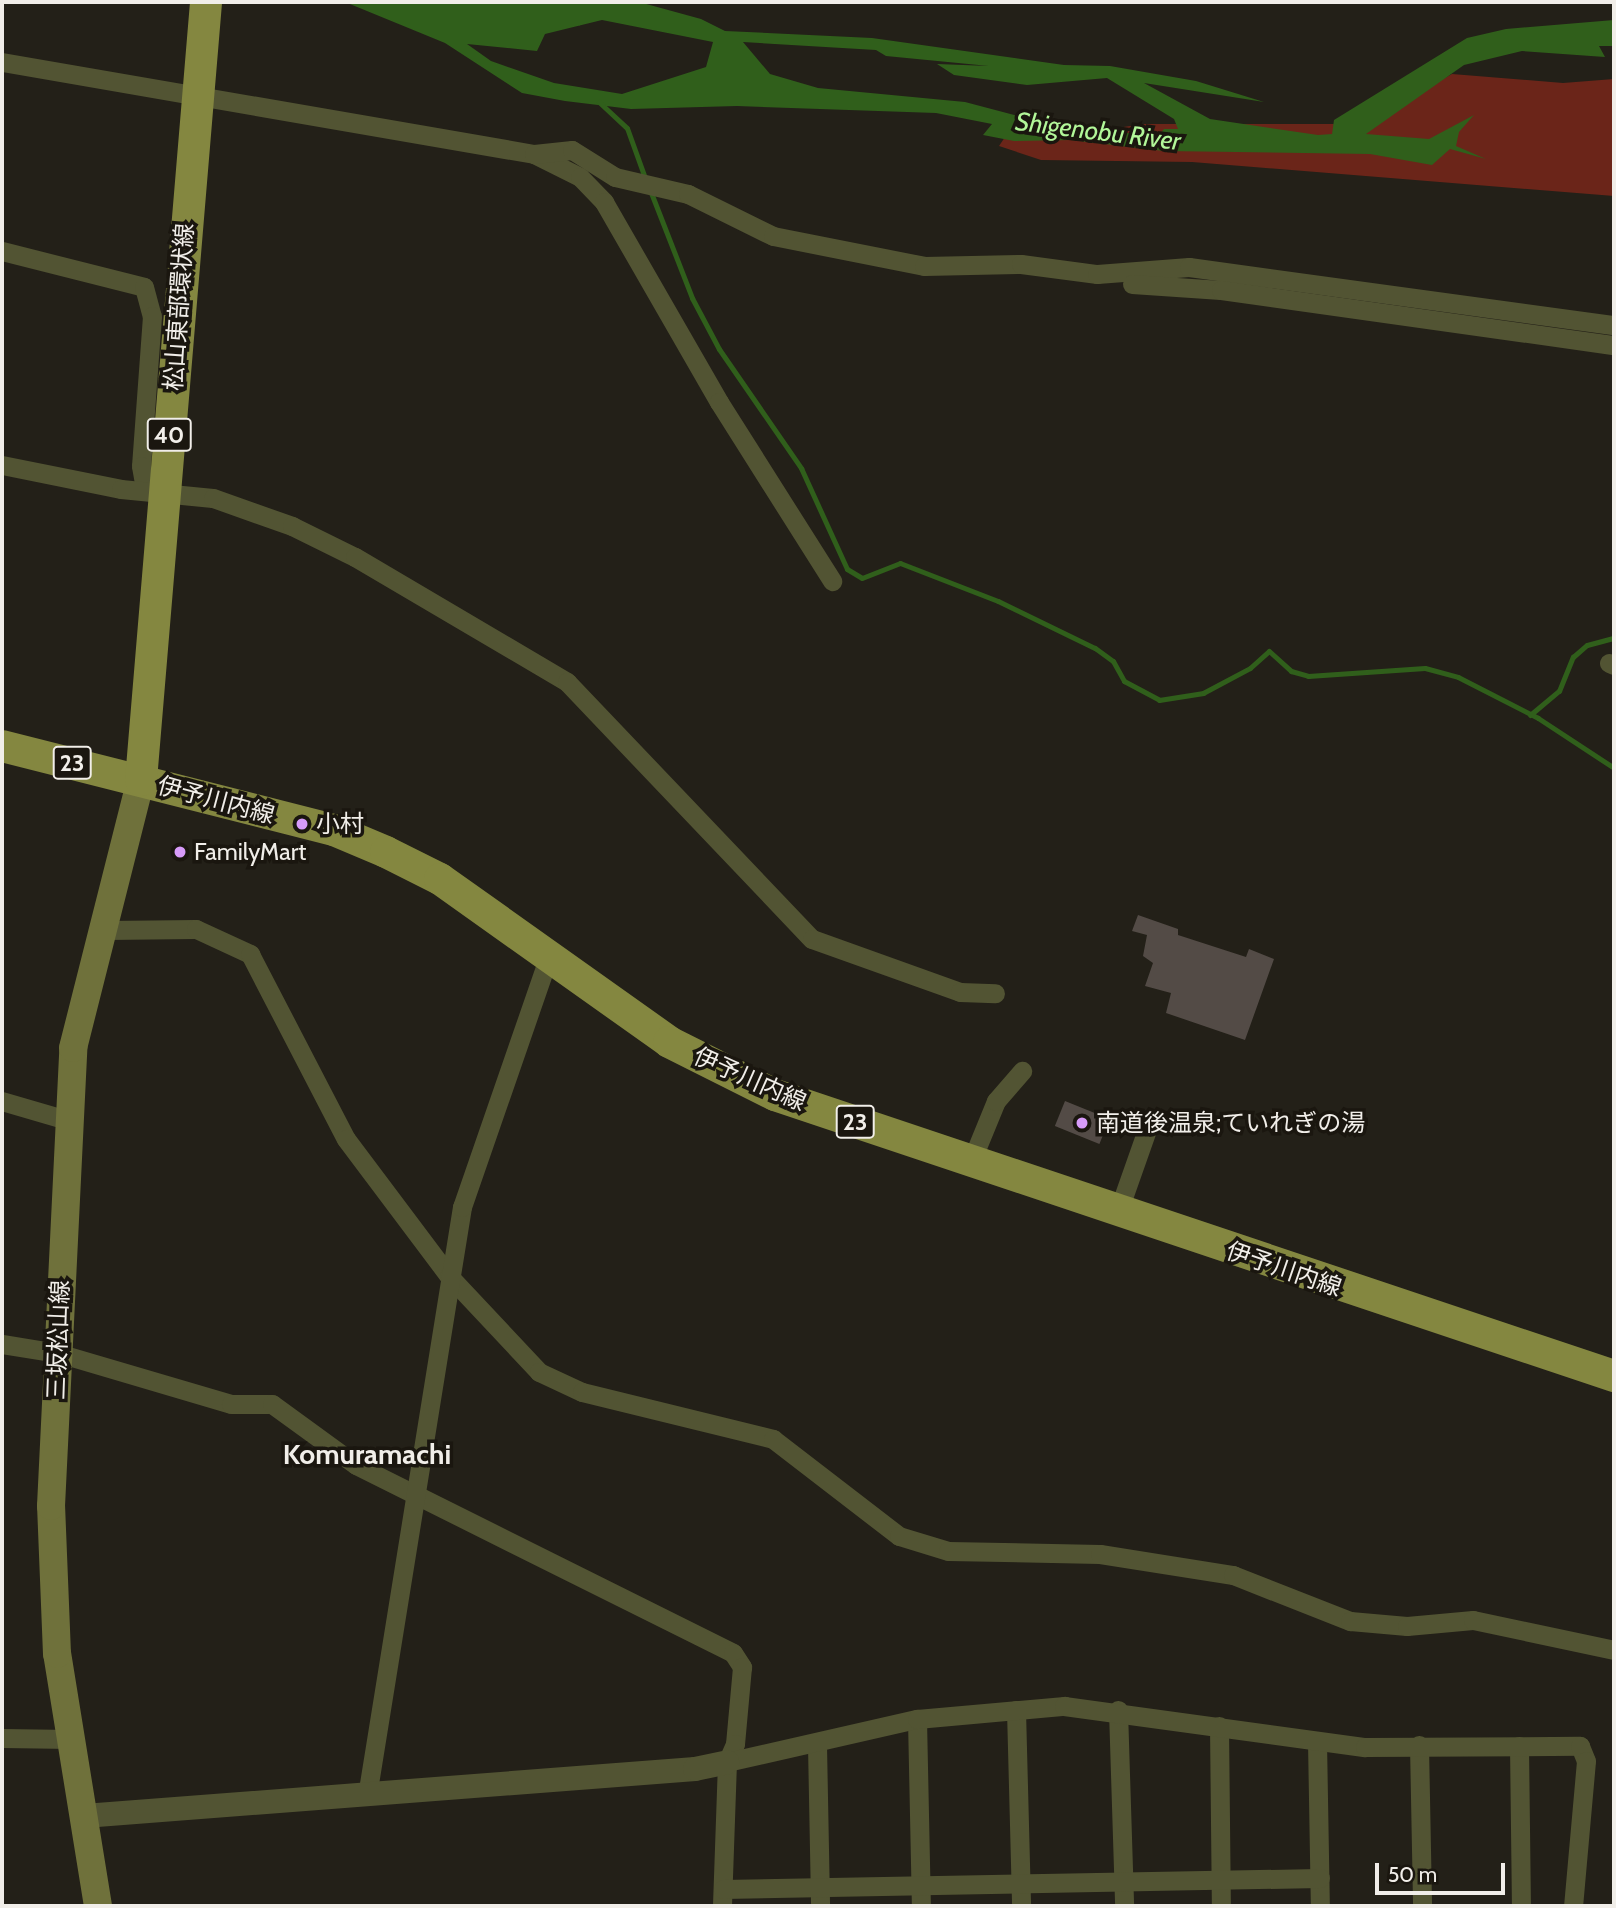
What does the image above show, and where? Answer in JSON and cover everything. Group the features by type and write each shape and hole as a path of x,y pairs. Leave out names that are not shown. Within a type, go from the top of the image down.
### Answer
{"main road":[{"name":"松山東部環状線","path":"141,780 155,490 206,2"},
{"name":"伊予川内線","path":"2,746 334,831 386,852 440,879 669,1042 775,1095 1614,1376"},
{"name":"三坂松山線","path":"98,1906 71,1739 53,1600 58,1353 67,1120 74,1048 107,930 141,780"}],"street":[{"path":"2,62 196,93 534,154 572,150 615,177 688,194 773,236 924,266 1021,264 1097,274 1126,284 1221,290 1614,345"},
{"path":"534,154 580,177 604,202 719,402 832,581"},
{"path":"2,251 144,287 152,316 141,466 155,490"},
{"path":"1097,274 1189,267 1614,325"},
{"path":"2,465 121,489 155,490 213,498 292,526 567,682 812,939 960,992 995,993"},
{"path":"107,930 196,929 250,954 346,1139 449,1276 538,1372 582,1392 773,1439 899,1536 948,1551 1100,1554 1233,1575 1350,1620 1407,1626 1473,1620 1614,1650"},
{"path":"367,1796 462,1207 548,958"},
{"path":"971,1162 996,1101 1023,1071"},
{"path":"2,1101 67,1120"},
{"path":"1118,1212 1149,1124"},
{"path":"2,1344 58,1353 232,1404 272,1404 356,1465 733,1653 742,1667 735,1744 727,1762 722,1898 820,1897 921,1886 1320,1878"},
{"path":"84,1816 695,1769 817,1745 918,1718 1016,1710 1118,1710 1365,1747 1580,1746 1586,1761 1573,1906"},
{"path":"1016,1710 1021,1906"},
{"path":"1118,1710 1124,1906"},
{"path":"918,1718 921,1906"},
{"path":"1219,1726 1221,1906"},
{"path":"2,1738 71,1739"},
{"path":"1317,1741 1321,1906"},
{"path":"817,1745 820,1897"},
{"path":"1419,1745 1422,1906"},
{"path":"1518,1746 1521,1906"}],"shaded area":[{"path":"1452,74 1563,83 1614,79 1614,196 1192,162 1041,160 999,146 1007,134 1034,140 1144,124 1341,124 1403,101"}],"water":[{"name":"Shigenobu River","path":"345,2 639,2 701,19 725,31 872,38 1064,65 1110,66 1196,81 1264,102 1144,83 1210,119 1318,135 1332,134 1334,120 1467,38 1506,29 1614,20 1614,46 1599,46 1605,57 1522,51 1464,65 1366,134 1429,139 1474,115 1459,132 1456,146 1486,159 1450,149 1432,165 1370,154 1164,151 1071,140 1014,141 983,135 992,124 936,113 737,106 631,109 565,101 522,93 445,43","holes":["602,20 713,42 706,67 622,94 554,83 491,61 467,44 537,51 545,34","743,42 876,50 886,56 989,66 937,64 954,75 1027,85 1107,78 1174,119 1178,129 1164,129 1158,136 1056,126 965,102 818,88 770,74"]}],"building":[{"path":"1138,915 1178,929 1178,935 1246,957 1249,949 1274,959 1245,1040 1166,1013 1171,993 1145,986 1153,963 1143,956 1147,935 1132,931"},
{"name":"南道後温泉;ていれぎの湯","path":"1065,1101 1110,1119 1099,1144 1055,1126"}],"waterway":[{"path":"599,102 627,128 645,178"},
{"path":"650,190 692,298 719,349 801,468 847,569 862,578 900,563 998,601 1095,648 1113,661 1124,681 1159,700 1203,693 1250,668 1269,651 1291,671 1308,676 1425,668 1458,677 1538,718 1614,768"},
{"path":"1530,715 1559,691 1573,657 1587,645 1614,638"}],"place":[{"name":"小村","path":"302,824"},
{"name":"FamilyMart","path":"180,852"},
{"name":"南道後温泉;ていれぎの湯","path":"1082,1123"}],"district":[{"name":"Komuramachi","path":"367,1454"}]}
